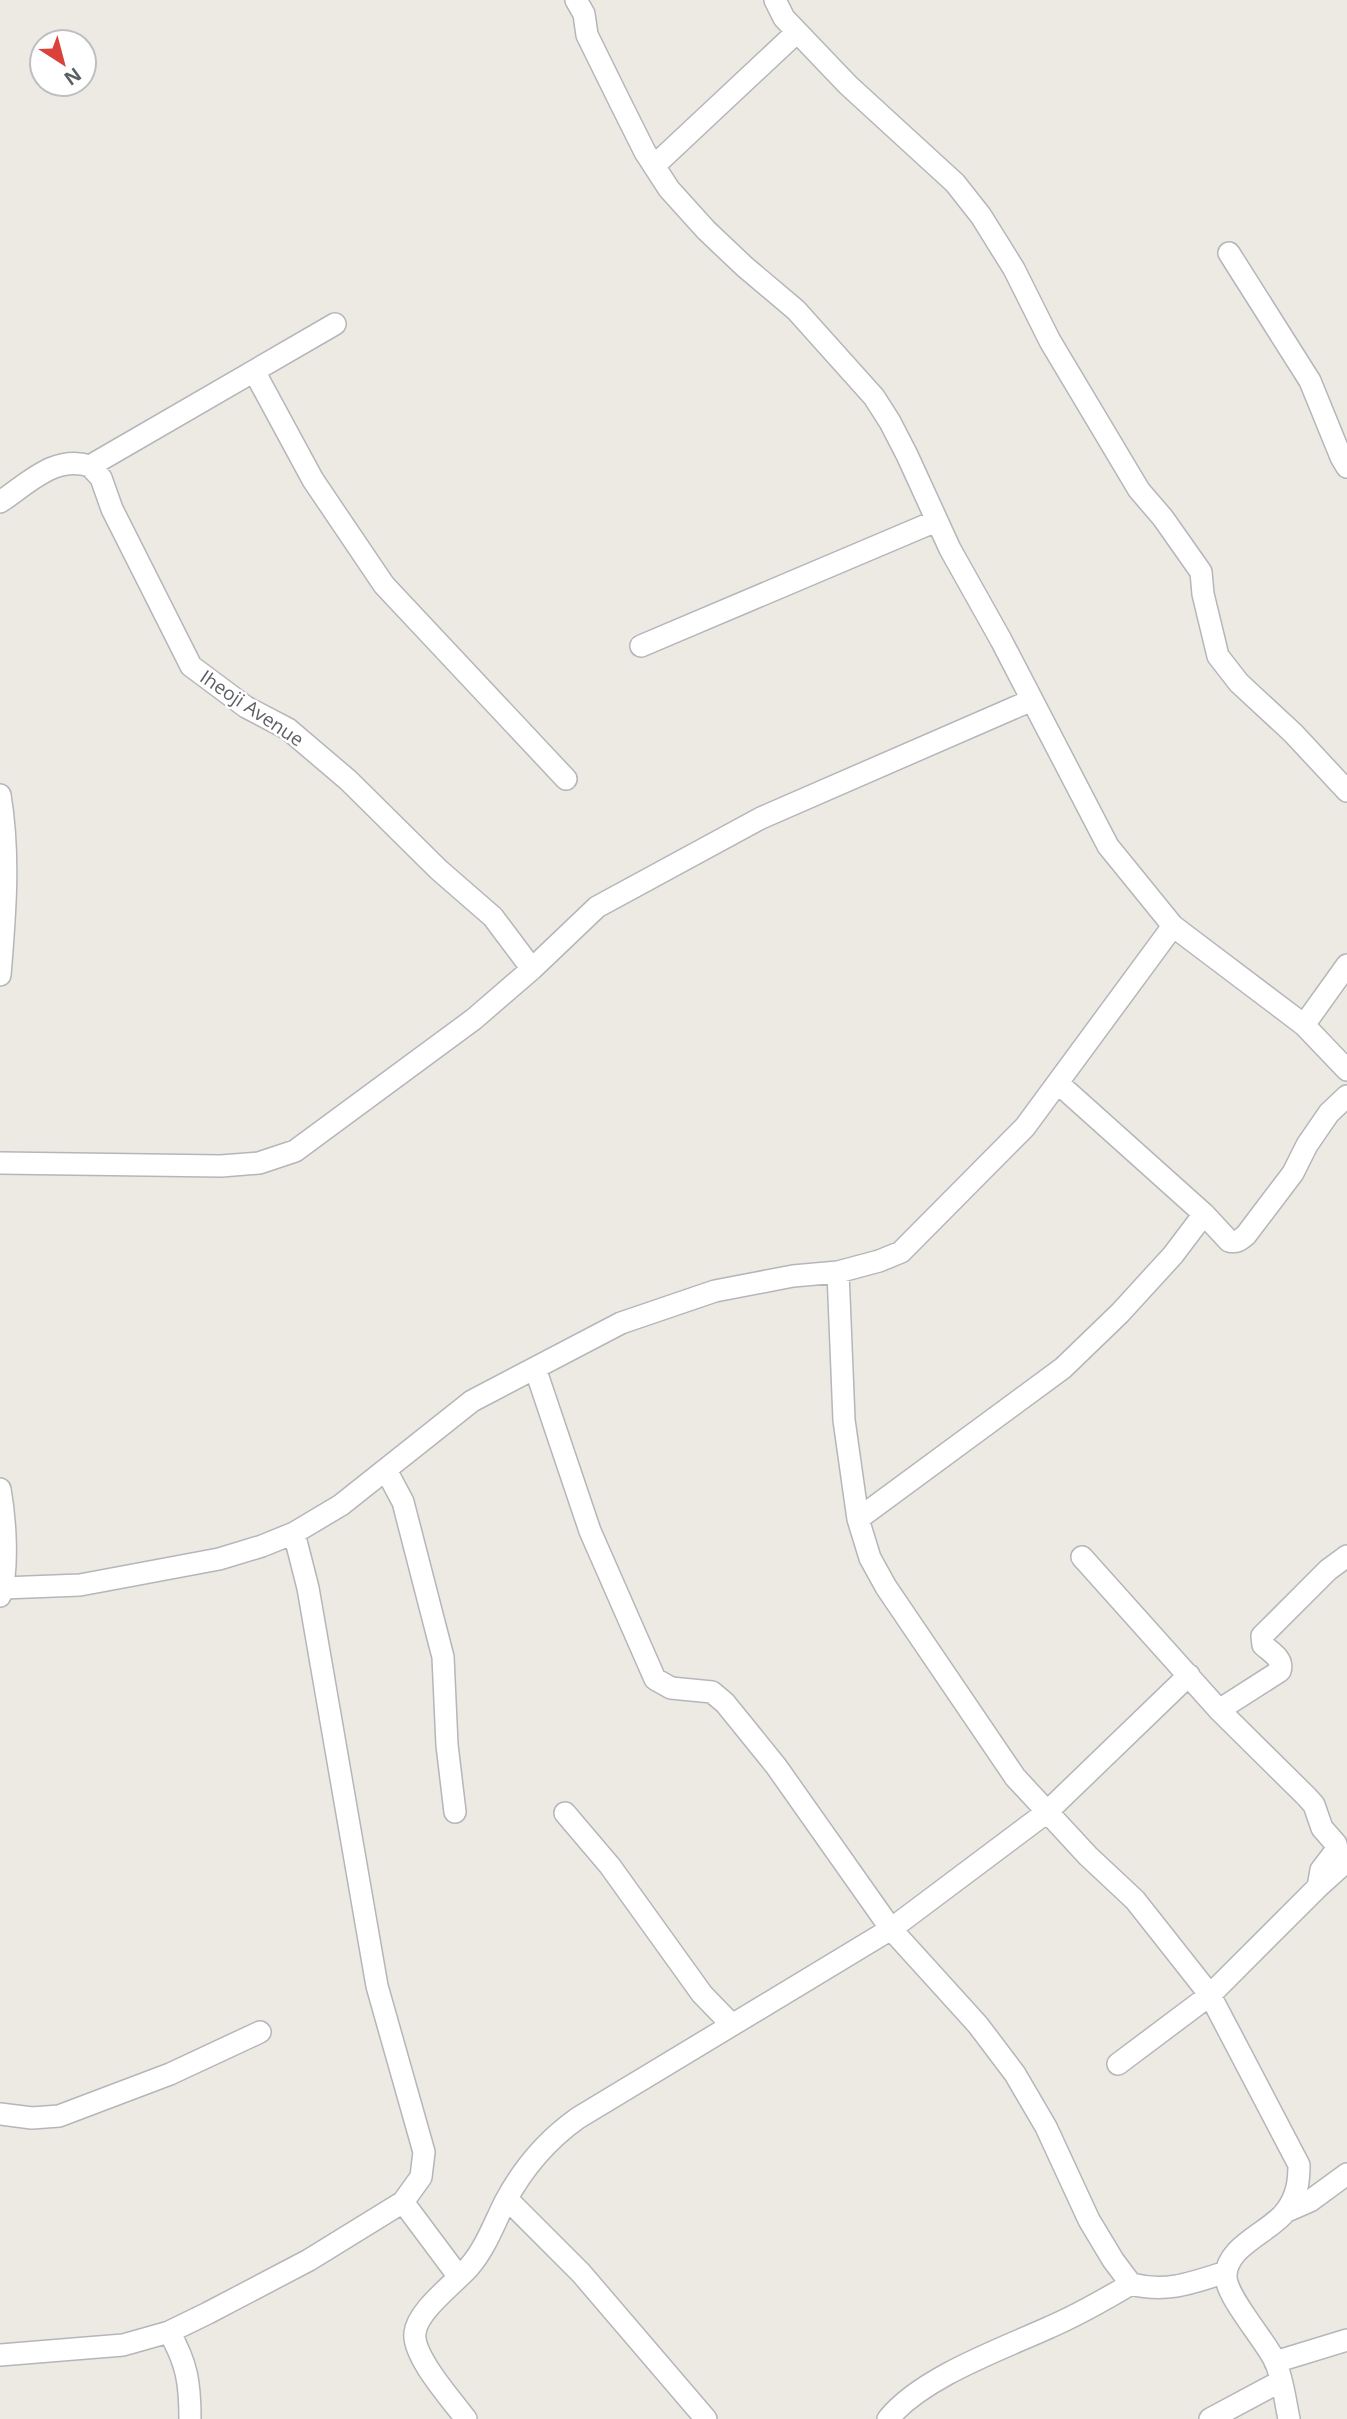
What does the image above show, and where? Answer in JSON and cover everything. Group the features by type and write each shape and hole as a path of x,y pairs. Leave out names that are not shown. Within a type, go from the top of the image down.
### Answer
{"street":[{"path":"576,0 584,13 586,29 593,47 645,152 669,189 706,230 796,310 874,397 907,455 936,521 1108,846 1173,926 1304,1025 1347,1070"},
{"path":"775,0 784,18 797,32 848,85 955,183 981,216 1014,269 1050,341 1139,490 1163,518 1200,572 1218,656 1239,683 1293,733 1347,791"},
{"path":"654,166 797,32"},
{"path":"1229,253 1310,381 1340,457 1347,467"},
{"path":"0,502 54,465 68,462 90,466 335,324"},
{"path":"254,371 313,480 384,585 566,779"},
{"name":"Iheoji Avenue","path":"90,466 102,478 112,509 191,667 246,707 288,729 348,780 439,870 493,916 532,969"},
{"path":"642,646 936,521"},
{"path":"0,1163 221,1166 259,1163 295,1151 474,1019 532,969 597,906 761,818 1032,700"},
{"path":"0,795 6,831 5,911 0,975"},
{"path":"0,1489 1,1592 80,1585 219,1559 294,1533 341,1505 472,1401 621,1323 715,1291 793,1276 838,1272 901,1252 1025,1128 1173,926"},
{"path":"1304,1025 1347,965"},
{"path":"1059,1084 1204,1214 1229,1241 1239,1241 1293,1173 1307,1145 1329,1113 1347,1096"},
{"path":"858,1519 1063,1368 1121,1313 1173,1255 1204,1214"},
{"path":"838,1272 844,1420 858,1519 870,1558 886,1587 1015,1777 1088,1856 1135,1900 1210,1995 1299,2165 1299,2186 1285,2212"},
{"path":"535,1368 590,1531 655,1679 671,1688 712,1692 725,1703 776,1766 891,1929 978,2025 1015,2074 1046,2127 1089,2220 1131,2284 1152,2289 1177,2287 1226,2272"},
{"path":"386,1470 403,1502 443,1657 447,1745 454,1812"},
{"path":"0,2355 123,2345 169,2332 309,2260 404,2202 421,2178 424,2152 377,1986 313,1615 294,1533"},
{"path":"1219,1710 1280,1671 1280,1660 1263,1645 1262,1636 1328,1570 1347,1556"},
{"path":"1082,1557 1219,1710 1314,1805 1322,1828 1337,1849 1321,1870 1318,1886"},
{"path":"466,2419 415,2344 415,2330 422,2315 470,2266 485,2244 507,2199 531,2162 554,2135 891,1929 1047,1812 1189,1675"},
{"path":"565,1812 610,1866 702,1994 732,2025"},
{"path":"1118,2064 1210,1995 1318,1886 1347,1861"},
{"path":"0,2114 32,2119 59,2116 170,2074 260,2032"},
{"path":"1289,2419 1278,2371 1229,2289 1226,2272 1231,2260 1246,2244 1285,2212 1310,2201 1347,2174"},
{"path":"507,2199 581,2273 706,2419"},
{"path":"404,2202 459,2277"},
{"path":"888,2419 917,2393 979,2358 1090,2309 1131,2284"},
{"path":"169,2332 182,2355 190,2386 190,2419"},
{"path":"1210,2419 1278,2371 1347,2340"}]}
